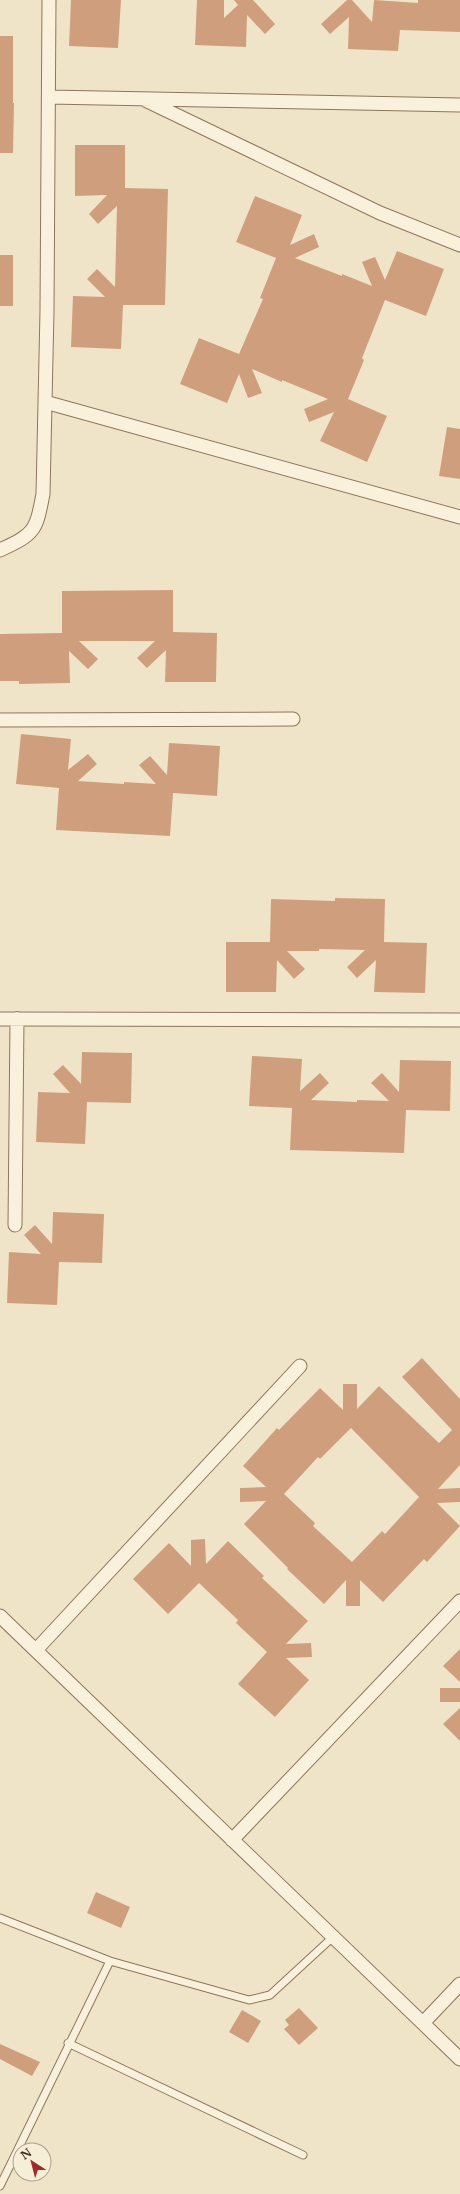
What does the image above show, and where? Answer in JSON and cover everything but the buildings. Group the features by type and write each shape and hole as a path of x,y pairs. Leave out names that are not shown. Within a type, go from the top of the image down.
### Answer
{"street":[{"path":"0,550 25,539 38,522 43,494 50,0"},
{"path":"49,97 460,105"},
{"path":"142,99 380,213 460,245"},
{"path":"45,402 460,517"},
{"path":"0,720 293,719"},
{"path":"0,1019 460,1020"},
{"path":"15,1225 17,1019"},
{"path":"36,1650 300,1366"},
{"path":"232,1840 460,1601"},
{"path":"0,1616 460,2059"},
{"path":"423,2023 460,1984"}],"lane":[{"path":"0,1918 110,1961 249,2000 270,1995 333,1937"},
{"path":"0,2186 68,2043 110,1961"},
{"path":"68,2043 304,2155"}]}
